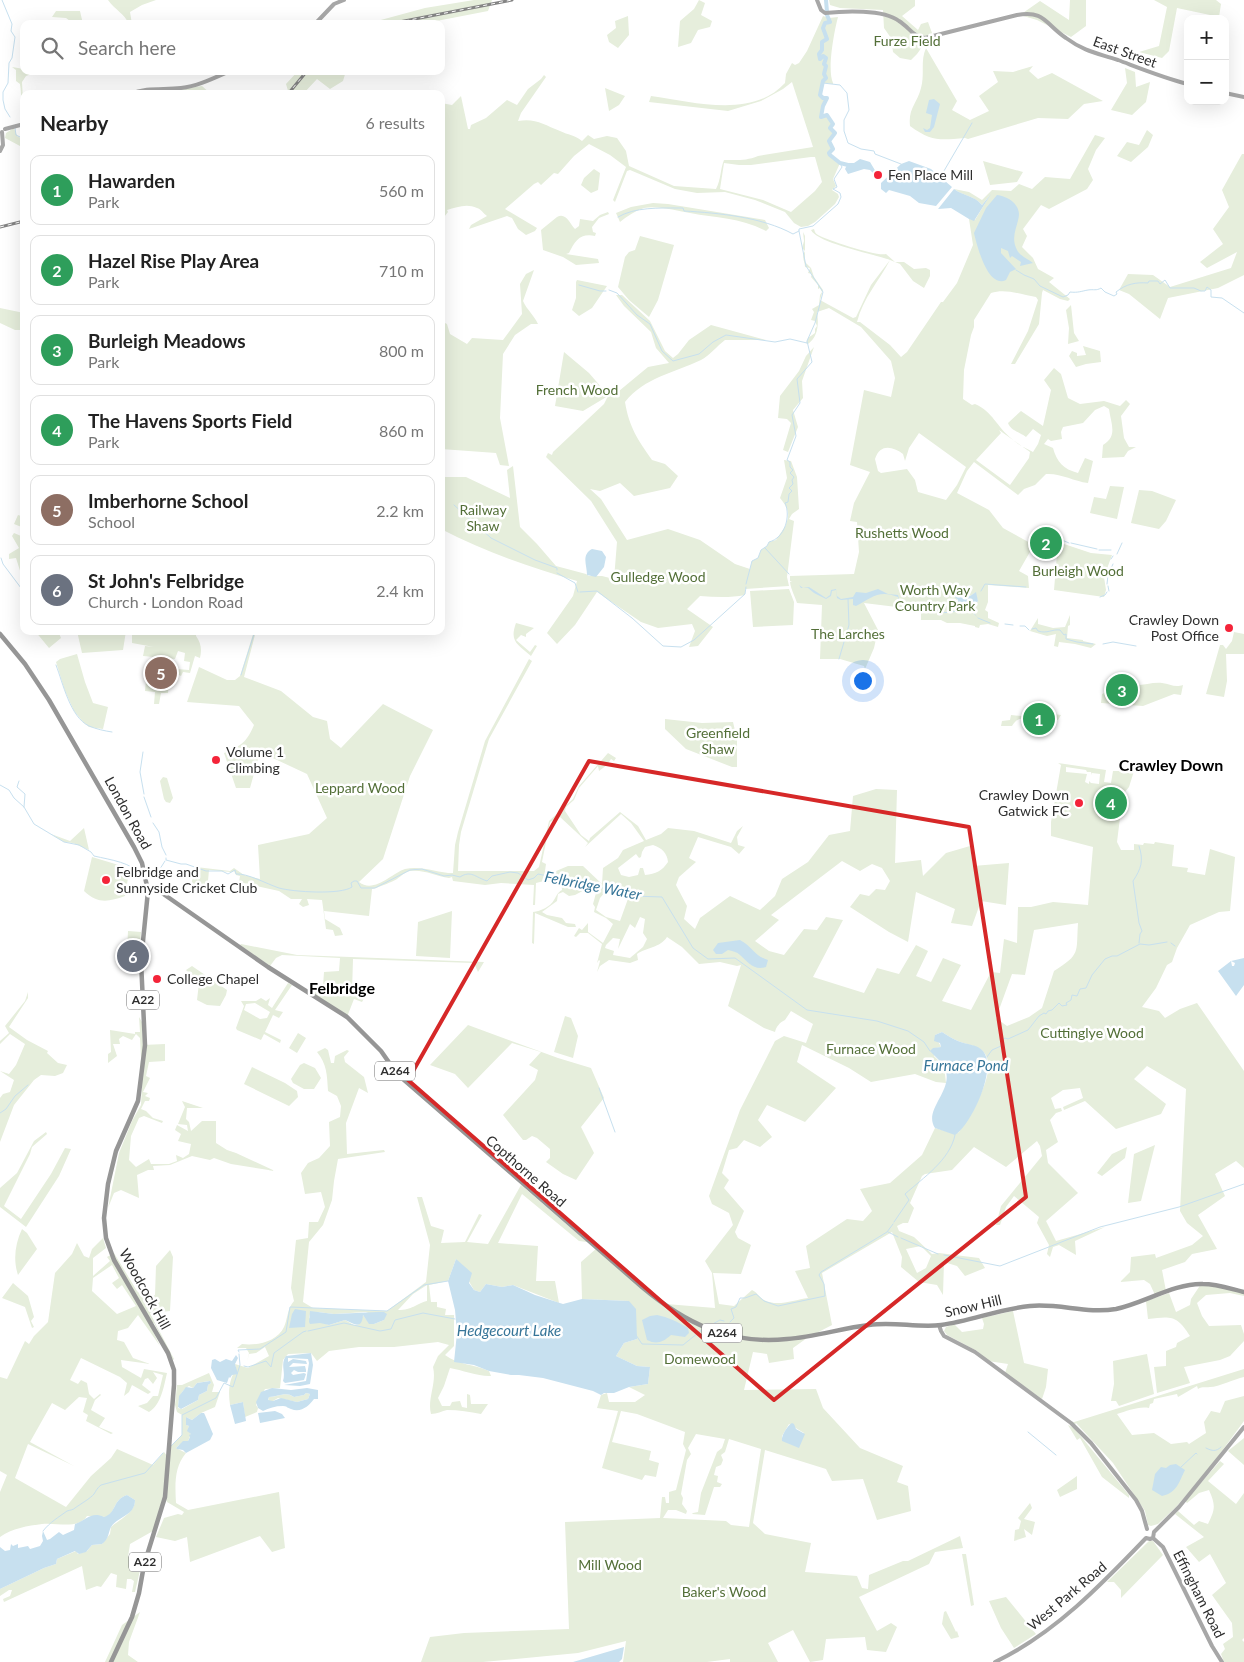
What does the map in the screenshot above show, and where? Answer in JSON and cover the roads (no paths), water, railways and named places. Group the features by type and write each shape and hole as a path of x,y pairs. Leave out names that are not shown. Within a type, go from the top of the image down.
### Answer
{"highway":[{"name":"London Road","path":"0,634 25,664 56,711 142,863 147,886 141,961 145,1045 137,1105"},
{"name":"Copthorne Road","path":"147,886 162,893 268,967 347,1017 381,1051 403,1079 642,1287 676,1313 712,1330 737,1337 768,1340 788,1339 877,1324 939,1325"},
{"name":"Woodcock Hill","path":"111,1662 132,1617 144,1565 165,1497 174,1380 171,1361 153,1326 114,1260 106,1238 104,1218 108,1184 116,1151 137,1105"},
{"name":"Snow Hill","path":"939,1325 1029,1306 1057,1305 1093,1311 1116,1308 1187,1286 1201,1284 1244,1292"}],"main road":[{"path":"319,20 334,4 344,0"},
{"name":"East Street","path":"817,0 825,14 853,11 874,13 898,19 918,37 925,38 1016,15 1037,14 1064,37 1086,51 1184,83"},
{"path":"144,90 197,85 221,75"},
{"path":"1229,94 1244,97"},
{"path":"0,151 4,145 2,130 20,125"},
{"name":"Snow Hill","path":"939,1325 940,1331 944,1336 975,1352 1071,1423 1084,1436 1136,1500 1142,1511 1147,1529"},
{"path":"1154,1532 1151,1529 1147,1529 1144,1533 1146,1538 1153,1538 1154,1532 1179,1507 1244,1428"},
{"name":"West Park Road","path":"995,1662 1026,1644 1059,1620 1108,1578 1146,1538"},
{"name":"Effingham Road","path":"1153,1538 1163,1547 1222,1662"}],"water":[{"path":"934,99 940,104 934,127 930,132 925,132 923,128 927,130 930,128 932,115 926,113 929,100"},
{"path":"860,159 870,162 876,172 874,174 870,170 864,169 848,174 845,169 847,165 845,163 854,163"},
{"path":"909,161 931,169 952,187 936,206 919,203 910,196 889,190 886,193 881,189 881,183 901,164"},
{"path":"954,189 976,199 982,205 991,194 974,221 951,208 938,209"},
{"path":"997,195 1005,197 1017,207 1019,215 1014,236 1015,245 1020,254 1033,263 1020,266 1021,262 1012,256 1010,258 1008,251 1001,248 1001,253 1016,269 1010,272 1006,280 1000,281 989,273 984,265 974,233 986,208"},
{"path":"592,549 602,551 606,557 604,567 596,577 587,575 585,560 587,554"},
{"path":"809,587 826,598 830,595 831,590 836,589 837,596 841,599 853,597 856,592 866,593 878,589 888,594 898,595 899,599 903,601 898,600 898,597 880,594 856,606 853,605 853,599 841,600 837,598 836,590 832,591 831,596 826,599 808,588 803,588"},
{"path":"956,592 970,596 976,592 978,601 974,607 974,613 978,618 974,614 972,607 965,610 956,608 958,600 953,595"},
{"path":"740,940 759,956 768,960 766,967 755,967 733,951 728,950 722,954 716,954 713,950 718,943"},
{"path":"1244,958 1244,985 1236,996 1218,971 1231,961"},
{"name":"Furnace Pond","path":"942,1032 958,1041 978,1047 983,1051 987,1059 987,1070 981,1096 968,1120 955,1135 935,1128 932,1121 933,1113 944,1090 946,1074 942,1063 930,1051 933,1048 941,1047 940,1043 934,1041 935,1035"},
{"name":"Hedgecourt Lake","path":"456,1259 472,1273 469,1283 474,1290 480,1292 486,1284 502,1287 513,1285 535,1295 563,1304 582,1299 629,1301 636,1309 637,1339 624,1343 616,1356 637,1366 650,1367 648,1384 601,1395 593,1391 543,1378 511,1375 489,1371 474,1365 454,1362 457,1333 455,1310 448,1281"},
{"path":"295,1309 306,1311 305,1327 289,1328"},
{"path":"310,1311 334,1314 384,1312 387,1314 384,1320 374,1324 369,1324 363,1315 361,1323 357,1325 345,1320 329,1325 320,1323 310,1324"},
{"path":"657,1315 669,1318 688,1328 689,1333 685,1337 671,1335 660,1342 647,1340 642,1320"},
{"path":"311,1353 313,1365 310,1384 300,1386 284,1385 306,1381 309,1363 308,1359 288,1358 288,1362 293,1359 306,1361 307,1364 293,1363 289,1367 305,1366 306,1372 294,1370 291,1373 293,1375 306,1374 304,1380 285,1383 283,1381 283,1365 286,1356"},
{"path":"236,1355 238,1358 235,1364 238,1374 229,1377 227,1383 217,1380 211,1368 212,1360 215,1359 220,1362 226,1359 232,1361"},
{"path":"210,1381 211,1383 208,1385 207,1391 199,1395 198,1400 181,1409 178,1407 179,1396 186,1387 193,1388 197,1383"},
{"path":"272,1388 291,1390 307,1388 318,1390 318,1399 314,1399 307,1406 298,1410 280,1406 263,1411 258,1408 256,1402 261,1392","holes":["306,1393 310,1394 308,1399 297,1402 281,1398 273,1401 268,1400 269,1397 288,1394 294,1397"]},
{"path":"243,1402 246,1421 235,1424 230,1405"},
{"path":"275,1411 282,1414 285,1418 260,1423 258,1413"},
{"path":"201,1413 204,1413 213,1434 210,1440 186,1453 183,1450 177,1449 183,1441 188,1441 191,1434 187,1431 189,1426 186,1425 186,1417 192,1420"},
{"path":"792,1423 796,1429 805,1434 799,1448 782,1441 782,1436"},
{"path":"1176,1464 1185,1470 1174,1490 1162,1496 1152,1490 1155,1474 1161,1467 1166,1468"},
{"path":"127,1495 135,1500 132,1509 114,1523 102,1544 92,1545 86,1552 79,1554 75,1551 57,1559 56,1564 0,1589 0,1547 5,1551 10,1550 11,1544 13,1546 18,1544 18,1548 28,1546 30,1549 40,1546 43,1541 43,1531 47,1540 59,1532 63,1535 74,1530 75,1524 89,1517 100,1515 104,1517 108,1515 119,1500"},
{"path":"624,1647 622,1659 619,1662 573,1662"}],"waterway":[{"path":"2,0 12,24 11,31 15,37 12,58 9,63 8,83 3,92 5,109 10,117"},
{"path":"826,0 827,12"},
{"path":"827,15 830,22 825,23 823,28 827,39 822,42 822,50 819,54 820,59 823,56 826,58 824,64 826,66 824,74 826,78 823,81 820,95 823,98 827,98 821,117 827,115 833,124 830,128 835,133 829,141 833,149 829,153 830,155 840,163 848,165"},
{"path":"823,83 840,85 847,93 849,110 844,120 844,131 848,143 861,149 874,151 875,154 901,164"},
{"path":"941,176 972,123"},
{"path":"15,128 16,135 20,137"},
{"path":"618,217 639,210 683,208 684,211 754,220 781,228 793,234 799,231 799,229 813,226 838,204 841,197 840,193 833,189 837,187 834,179 842,167 840,163"},
{"path":"746,584 752,561 758,558 761,550 769,542 779,536 787,520 785,503 788,502 789,494 792,491 789,488 793,484 792,480 794,477 790,473 793,470 790,467 790,462 787,460 796,436 792,415 800,403 797,379 812,362 807,341 815,323 823,292 806,266 799,231"},
{"path":"1016,270 1034,279 1040,286 1063,297 1070,292 1101,288 1114,296 1117,294 1116,292 1127,285 1148,283 1149,281 1158,281 1160,284 1165,280 1170,288 1194,288 1205,291 1207,287 1211,290 1211,297 1222,298 1244,313"},
{"path":"579,285 606,291"},
{"path":"609,290 617,293 637,315 650,324 662,351 673,361 699,354 713,342 726,335 775,342 790,339 807,343"},
{"path":"454,505 491,538 535,560 557,568 557,570"},
{"path":"1062,540 1069,543"},
{"path":"1071,543 1097,549"},
{"path":"1117,554 1122,543"},
{"path":"765,548 789,574"},
{"path":"1099,550 1111,550"},
{"path":"1,558 3,564 20,587"},
{"path":"1107,584 1108,575 1113,564"},
{"path":"557,573 575,583 578,592"},
{"path":"981,591 985,584 1026,587"},
{"path":"1108,586 1109,591"},
{"path":"580,592 597,591 632,618 663,646 681,647 694,640 745,594 746,587"},
{"path":"1100,597 1107,592"},
{"path":"839,659 849,625 848,599"},
{"path":"904,601 909,604 926,603 927,607 935,605 936,610 941,612 951,612 960,609"},
{"path":"978,618 990,623"},
{"path":"1005,624 1013,625"},
{"path":"1020,626 1025,626 1029,630"},
{"path":"1032,629 1036,628 1038,631 1044,632 1060,630 1064,635 1066,634 1066,639 1093,644"},
{"path":"241,675 254,635"},
{"path":"1103,644 1113,642 1136,646"},
{"name":"Felbridge Water","path":"56,665 68,699 82,722 100,730 112,732"},
{"name":"Felbridge Water","path":"143,752 140,772 144,794"},
{"path":"19,781 17,787 25,794 24,807"},
{"path":"0,785 9,790 14,798 24,807 34,824 64,842 79,845 94,856 127,865 143,876"},
{"name":"Felbridge Water","path":"144,797 151,817"},
{"name":"Felbridge Water","path":"153,823 159,832 166,855"},
{"path":"1139,846 1141,865 1133,881 1139,923 1142,931 1139,943"},
{"name":"Felbridge Water","path":"166,858 166,860 206,871 222,871 228,874 235,870 236,874 251,877 279,888 305,892 346,890 352,887 351,883 354,881 357,881 361,888 375,888 410,870 422,869 444,876 460,877 470,874 487,881 492,876 510,872 518,873 528,880 538,874 633,896 662,897 693,948 708,959 735,958 807,1010 877,1021 908,1031 924,1042 930,1051"},
{"path":"148,875 158,872 165,861"},
{"path":"987,1057 992,1050 1001,1046 1001,1041 1005,1038 1008,1039 1028,1030 1039,1016 1044,1013 1046,1014 1059,1003 1062,1006 1067,1005 1066,1003 1071,1000 1072,995 1077,996 1080,989 1086,988 1092,975 1105,959 1117,956 1140,944 1149,945 1167,942"},
{"path":"1171,943 1175,946"},
{"path":"0,1113 28,1085"},
{"path":"599,1088 615,1132"},
{"path":"894,1222 909,1200 905,1194 948,1153 955,1135"},
{"path":"944,1255 1000,1266 1100,1227 1179,1207 1244,1184"},
{"path":"730,1322 734,1318 731,1309 736,1307 740,1298 756,1294 764,1301 778,1306 825,1296 824,1284 819,1275 821,1272 887,1232 893,1224"},
{"path":"888,1232 898,1237"},
{"path":"901,1238 938,1254"},
{"path":"239,1352 238,1350 260,1349 286,1332 290,1307 387,1311 424,1285 448,1281"},
{"path":"308,1331 344,1323 380,1331 391,1329 395,1320 423,1313 455,1319"},
{"path":"709,1326 720,1320 724,1321"},
{"path":"636,1335 642,1344 683,1345 703,1329"},
{"path":"244,1366 248,1367 266,1361 271,1367 274,1353 306,1331"},
{"path":"171,1446 182,1435 182,1415 216,1398 224,1383 233,1387 240,1365 239,1354"},
{"path":"1028,1432 1056,1455"},
{"path":"1206,1448 1217,1450 1221,1447"},
{"path":"43,1531 67,1511 73,1509 94,1494 101,1485 145,1473 163,1453"},
{"path":"1181,1467 1197,1454"}],"railway":[{"path":"410,20 512,0"},
{"path":"291,90 304,75"},
{"path":"0,227 20,222"}],"place":[{"name":"Fen Place Mill","path":"878,175"},
{"name":"Hazel Rise Play Area","path":"1046,543"},
{"name":"Crawley Down Post Office","path":"1229,628"},
{"name":"Imberhorne School","path":"161,673"},
{"name":"Burleigh Meadows","path":"1122,690"},
{"name":"Hawarden","path":"1039,719"},
{"name":"Volume 1 Climbing","path":"216,760"},
{"name":"Crawley Down Gatwick FC","path":"1079,803"},
{"name":"The Havens Sports Field","path":"1111,803"},
{"name":"Felbridge and Sunnyside Cricket Club","path":"106,880"},
{"name":"St John's Felbridge","path":"133,956"},
{"name":"College Chapel","path":"157,979"}],"district":[{"name":"Crawley Down","path":"1171,765"},
{"name":"Felbridge","path":"342,988"}],"park label":[{"name":"Furze Field","path":"907,41"},
{"name":"French Wood","path":"577,390"},
{"name":"Railway Shaw","path":"483,518"},
{"name":"Rushetts Wood","path":"902,533"},
{"name":"Burleigh Wood","path":"1078,571"},
{"name":"Gulledge Wood","path":"658,577"},
{"name":"Worth Way Country Park","path":"935,598"},
{"name":"The Larches","path":"848,634"},
{"name":"Greenfield Shaw","path":"718,742"},
{"name":"Leppard Wood","path":"360,788"},
{"name":"Cuttinglye Wood","path":"1092,1033"},
{"name":"Furnace Wood","path":"871,1049"},
{"name":"Domewood","path":"700,1359"},
{"name":"Mill Wood","path":"610,1565"},
{"name":"Baker's Wood","path":"724,1592"}]}
